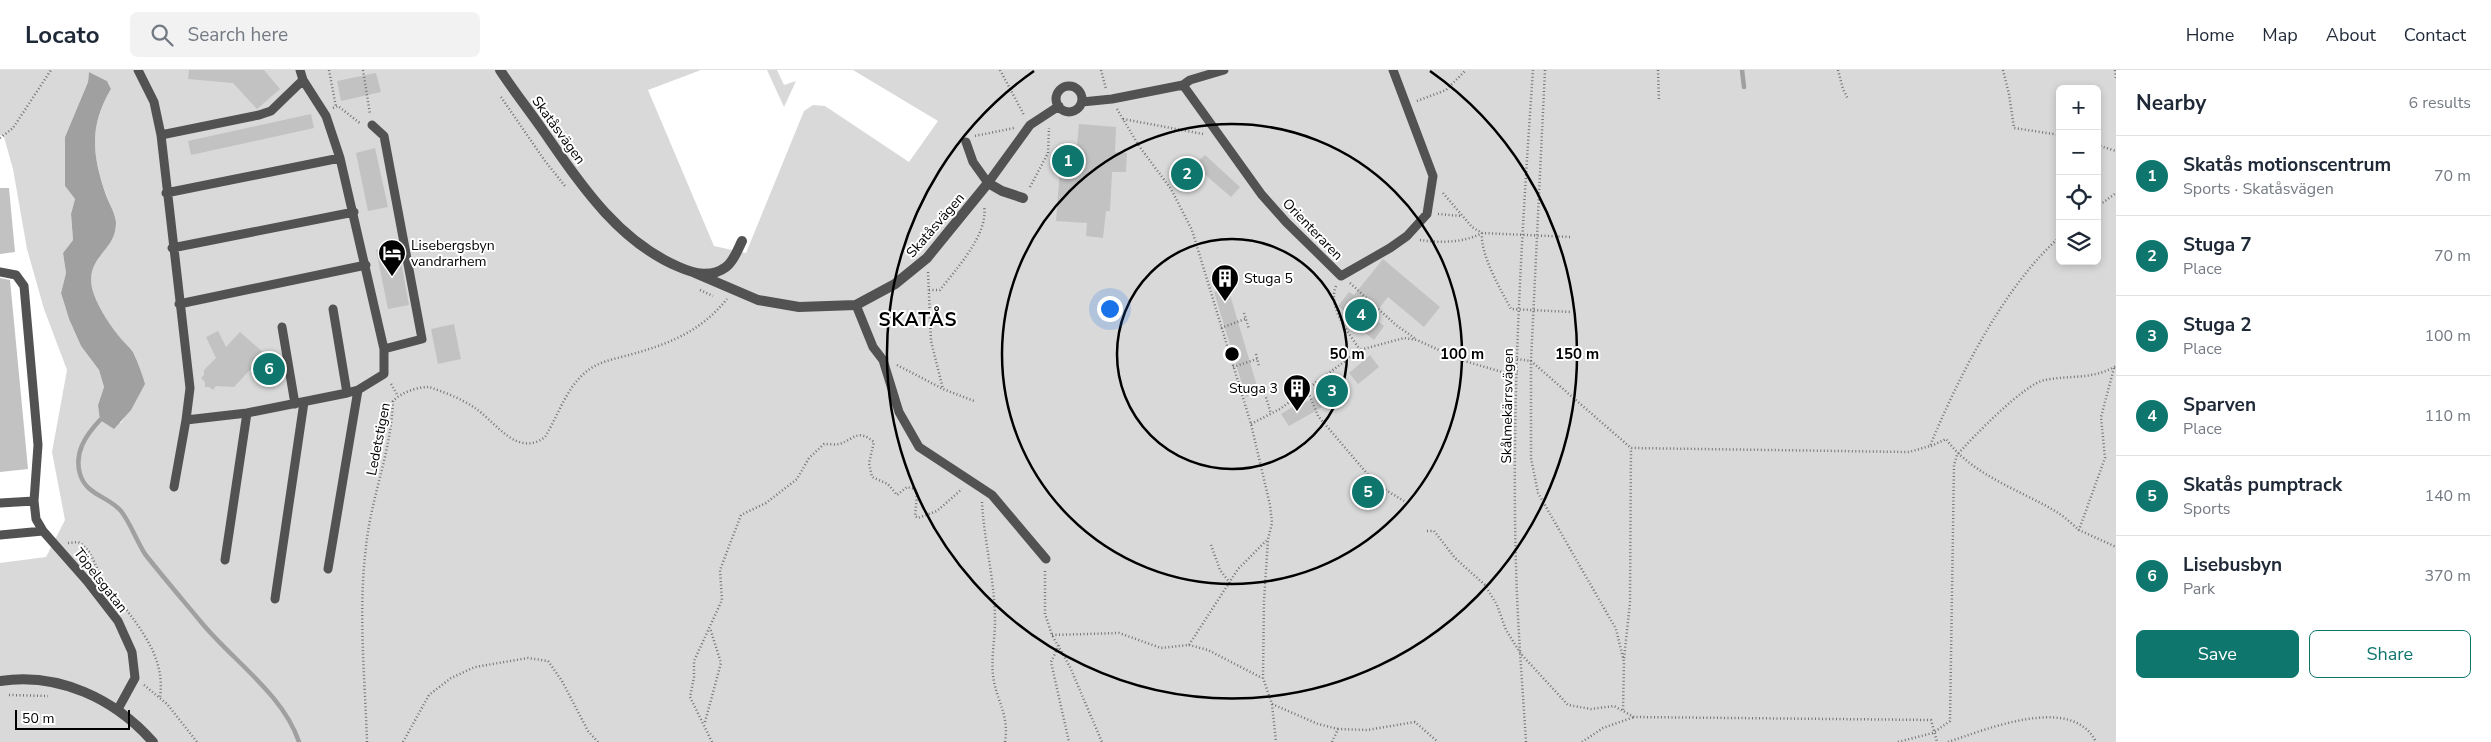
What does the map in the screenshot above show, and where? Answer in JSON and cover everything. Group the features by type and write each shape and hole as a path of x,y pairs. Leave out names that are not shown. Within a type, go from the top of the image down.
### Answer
{"street":[{"name":"Skatåsvägen","path":"500,70 568,166 622,231 633,241 668,262 758,300 799,307 856,305 896,284 927,258 985,187"},
{"path":"985,187 1023,198"},
{"name":"Skatåsvägen","path":"695,272 713,274 721,270 728,265 742,241"},
{"path":"0,681 30,680 62,685 108,702 153,742"}],"lane":[{"path":"138,70 154,102 161,135 172,248 190,388 174,487"},
{"path":"186,420 247,413 347,393 358,390 384,374 384,349 354,212 340,158 323,113 303,80 300,70"},
{"path":"1058,106 1069,111 1077,108 1082,102 1112,99 1183,86 1190,80 1224,70"},
{"path":"1393,70 1433,179 1427,214"},
{"path":"161,135 265,113 271,110 303,80"},
{"path":"1058,106 1058,94 1067,86 1078,90 1082,102"},
{"name":"Orienteraren","path":"1183,86 1262,195 1340,276 1390,248 1407,236 1427,214"},
{"path":"966,142 985,187 1030,125 1058,106"},
{"path":"372,125 384,136 422,339 384,349"},
{"path":"166,193 340,158"},
{"path":"172,248 354,212"},
{"path":"180,304 366,265"},
{"name":"Töpelsgatan","path":"0,272 16,275 24,286 38,445 34,501 36,519 43,531 87,581 118,621 132,652 135,678"},
{"path":"856,305 873,346 883,360 899,412 919,447 992,495 1046,559"},
{"path":"333,309 347,393"},
{"path":"275,599 299,403 282,327"},
{"path":"328,570 358,390"},
{"path":"226,560 247,413"},
{"path":"0,503 34,501"},
{"path":"0,535 43,531"},
{"path":"118,709 135,678"}],"path":[{"path":"0,138 13,128 51,70"},
{"path":"329,70 336,107 365,126 372,125 362,70"},
{"path":"982,134 1030,125 1000,70"},
{"path":"1101,70 1103,83 1123,119 1183,211 1192,230 1220,328 1251,424 1270,506 1272,523 1268,539 1262,678 1272,704 1276,742"},
{"path":"1406,105 1446,90 1466,70"},
{"name":"Skålmekärrsvägen","path":"1526,742 1517,576 1517,359 1522,236 1533,70"},
{"path":"1545,70 1531,361 1531,458 1538,493 1616,629 1624,662"},
{"path":"1658,70 1659,100"},
{"path":"1838,70 1848,99"},
{"path":"2003,70 2014,128 2056,134"},
{"path":"2115,70 2116,80"},
{"path":"323,113 336,107"},
{"path":"1023,198 1048,153 1050,140 1048,114"},
{"path":"1123,119 1220,137"},
{"path":"2101,146 2116,151"},
{"path":"1433,179 1463,216 1482,233"},
{"path":"928,290 940,290 982,229 985,211 985,187"},
{"path":"2101,204 2116,193"},
{"path":"1427,214 1463,216"},
{"path":"1482,233 1481,241 1498,285 1511,309 1520,311 1534,309 1572,312"},
{"path":"1407,236 1410,239 1439,242 1474,238 1482,233 1571,237"},
{"path":"1930,446 1952,394 2002,307 2042,252 2056,240"},
{"path":"927,258 932,350 943,389"},
{"path":"1360,350 1338,314 1334,301 1334,290 1340,276 1417,340 1461,360 1502,372 1518,372"},
{"name":"Ledetstigen","path":"367,742 363,641 364,563 367,534 392,430 393,400 398,396 421,387 428,387 475,408 495,428 519,442 531,444 540,442 545,437 574,385 586,372 598,364 675,341 713,315 727,298"},
{"path":"1244,313 1249,329"},
{"path":"1220,328 1245,319"},
{"path":"1251,424 1271,414 1360,350 1404,338 1417,340"},
{"path":"1256,354 1259,366"},
{"path":"1233,367 1257,359"},
{"path":"1517,359 1531,361 1631,448 1909,452 1946,439 1957,455 2016,491 2056,511 2080,530 2116,547"},
{"path":"883,360 943,389 974,401"},
{"path":"1898,742 1933,733 1950,721 1954,465 1957,455 2026,390 2043,380 2087,377 2115,367"},
{"path":"2080,530 2105,458 2101,417 2115,367"},
{"path":"1307,389 1318,416 1376,484 1404,501"},
{"path":"1265,394 1271,414"},
{"path":"712,742 690,697 694,678 694,661 722,600 720,570 741,515 766,503 797,479 809,458 824,444 839,444 856,436 867,436 874,442 870,463 872,477 888,484 897,496 907,487 915,489 917,495 915,516 918,518 937,511 971,482"},
{"path":"1623,711 1624,662 1630,603 1631,448"},
{"path":"981,488 983,531 988,546 995,620 992,661 994,682 1006,714 1005,742"},
{"path":"1427,530 1434,531 1455,558 1486,584 1497,605 1506,630 1521,654 1568,705 1591,709 1614,706 1634,717"},
{"path":"1189,645 1238,570 1268,539"},
{"path":"1211,545 1220,570 1230,583"},
{"path":"1046,559 1045,614 1052,635 1059,645 1102,742"},
{"path":"704,724 721,663 710,628"},
{"path":"1052,635 1118,633 1161,648 1189,645 1208,650 1262,678"},
{"path":"1059,645 1051,662 1069,742"},
{"path":"403,742 429,695 451,678 475,667 528,658 548,661 562,681 588,731 598,742"},
{"path":"135,678 167,704 197,742"},
{"path":"0,695 26,694 54,697"},
{"path":"1272,704 1318,724 1338,729 1366,730 1415,722 1438,742"},
{"path":"1948,742 1998,726 2046,716 2070,719 2084,729 2096,742"},
{"path":"1582,742 1603,728 1634,717 1931,720 1933,733 1938,742"},
{"path":"1332,742 1338,729"}],"shaded area":[{"path":"0,70 701,70 648,90 714,246 746,253 804,111 813,105 825,106 909,162 938,121 853,70 2116,70 2116,742 0,742 0,563 46,557 65,520 52,452 67,370 44,309 27,249 13,169 4,137 0,135","holes":["89,72 107,81 111,89 99,116 95,141 101,180 116,223 115,233 111,241 93,268 91,277 92,288 106,319 137,359 144,384 121,423 98,405 104,387 99,370 81,346 69,319 61,293 66,273 63,253 73,240 71,214 75,199 65,186 65,137 88,82"]},
{"path":"767,70 777,70 784,85 796,81 784,107"},
{"path":"89,72 107,81 111,89 99,116 95,141 101,180 116,223 115,233 111,241 93,268 91,277 92,288 106,319 133,352 145,384 131,410 114,429 100,420 98,405 104,387 99,370 81,346 69,319 61,293 66,273 63,253 73,240 71,214 75,199 65,186 65,137 88,82"}],"building":[{"path":"189,70 264,70 280,89 257,109 233,83 188,79"},
{"path":"376,73 381,92 341,101 337,81"},
{"path":"311,114 314,128 191,155 188,141"},
{"path":"1079,124 1116,127 1115,152 1127,153 1126,172 1112,172 1110,211 1106,211 1103,238 1086,236 1087,223 1056,221 1062,143 1077,145"},
{"path":"375,148 388,207 368,211 356,153"},
{"path":"1205,155 1240,187 1231,197 1202,172 1180,187 1173,175 1194,161 1196,163"},
{"path":"0,188 9,188 15,252 0,254"},
{"name":"Lisebergsbyn vandrarhem","path":"398,245 409,305 388,309 376,250"},
{"path":"1383,259 1440,307 1424,327 1388,297 1372,317 1384,326 1374,340 1359,328 1361,325 1338,306 1349,292 1354,295"},
{"path":"0,278 10,280 28,469 0,472"},
{"path":"1228,288 1259,393 1246,397 1214,292"},
{"path":"454,324 461,359 438,364 431,329"},
{"path":"218,331 226,347 240,332 265,354 234,387 216,386 213,390 205,387 205,382 201,378 204,375 204,370 216,358 206,337"},
{"path":"1370,355 1379,367 1358,384 1349,373"},
{"path":"1338,376 1347,388 1326,405 1289,426 1281,414 1305,399 1307,402"}],"waterway":[{"path":"1742,70 1744,87"},
{"path":"100,420 85,439 78,459 83,481 92,491 121,511 145,554 213,636 269,693 281,708 299,742"}],"place":[{"name":"Skatås motionscentrum","path":"1068,161"},
{"name":"Stuga 7","path":"1187,174"},
{"name":"Lisebergsbyn vandrarhem","path":"392,277"},
{"name":"Stuga 5","path":"1225,302"},
{"name":"Sparven","path":"1361,315"},
{"name":"Lisebusbyn","path":"269,369"},
{"name":"Stuga 2","path":"1332,391"},
{"name":"Stuga 3","path":"1297,412"},
{"name":"Skatås pumptrack","path":"1368,492"}],"district":[{"name":"SKATÅS","path":"918,319"}]}
